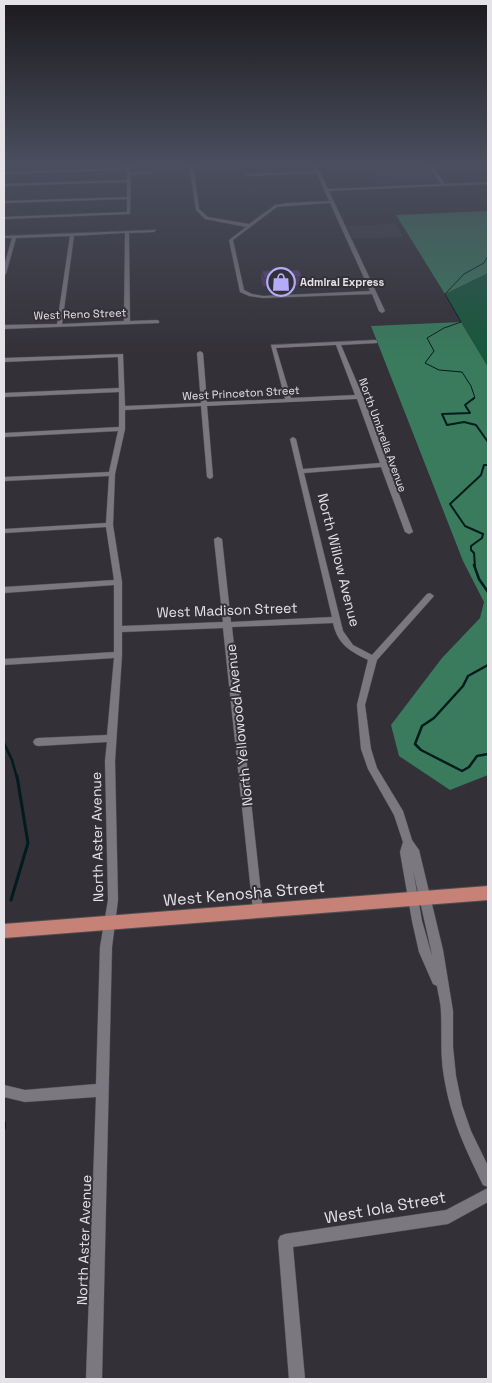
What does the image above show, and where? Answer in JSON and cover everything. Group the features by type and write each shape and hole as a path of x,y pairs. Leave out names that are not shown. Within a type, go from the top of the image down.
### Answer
{"main road":[{"name":"West Kenosha Street","path":"4,931 488,893"}],"street":[{"path":"248,228 231,243 242,291 251,295 263,296 374,292"},
{"path":"344,228 382,311"},
{"path":"127,232 127,323"},
{"path":"4,237 154,232"},
{"path":"59,325 72,235"},
{"path":"4,274 6,259 14,237"},
{"name":"West Reno Street","path":"4,327 158,322"},
{"path":"288,400 273,346 375,342"},
{"name":"North Umbrella Avenue","path":"338,344 360,397 382,465 409,532"},
{"path":"200,353 210,477"},
{"name":"North Aster Avenue","path":"4,360 121,355 122,429 112,474 110,525 118,582 118,655 112,738 111,792 114,870 113,900 106,947 94,1379"},
{"path":"4,395 121,390"},
{"name":"West Princeton Street","path":"122,408 360,397"},
{"path":"4,435 122,429"},
{"name":"North Willow Avenue","path":"293,439 339,631 350,647 374,659"},
{"path":"301,471 382,465"},
{"path":"4,479 112,474"},
{"path":"4,530 110,525"},
{"name":"North Yellowood Avenue","path":"218,539 258,911"},
{"path":"4,590 118,582"},
{"path":"430,596 374,659 361,706 362,725 366,749 373,769 399,814 408,842 405,852 420,898 417,921 425,952 442,991 447,1011 447,1047 450,1076 456,1104 465,1133 488,1180"},
{"name":"West Madison Street","path":"118,629 337,620"},
{"path":"4,662 118,655"},
{"path":"38,742 112,738"},
{"path":"4,1091 25,1096 103,1090"},
{"name":"West Iola Street","path":"285,1241 448,1216 488,1195"},
{"path":"285,1241 296,1379"}],"shaded area":[{"path":"348,228 398,228 403,237 353,239"}],"green space":[{"path":"404,228 488,228 488,273 445,294"},
{"path":"488,273 488,367 445,294"},
{"path":"461,322 488,367 488,775 450,790 399,756 391,725 442,658 480,618 484,602 463,561 371,326"}],"building":[{"path":"299,270 302,277 264,278 262,271"}],"waterway":[{"path":"473,400 475,398 471,386 462,372 439,370 425,363 434,351 427,338 444,328 461,322 445,294 464,274 484,263 488,256"},
{"path":"474,398 465,405 470,413 442,414 447,425 464,422 476,425 488,442"},
{"path":"475,567 474,553 471,550 471,546 482,538 483,534 465,526 450,504 481,475 484,465 488,465"},
{"path":"474,565 479,579 488,592"},
{"path":"488,665 468,676 463,686 434,718 422,726 415,744 421,750 462,771 469,767 477,756 488,754"},
{"path":"4,743 12,760 17,778"},
{"path":"11,900 28,843 17,776"},
{"path":"4,1123 4,1128"}],"place":[{"name":"Admiral Express","path":"281,282"}]}
